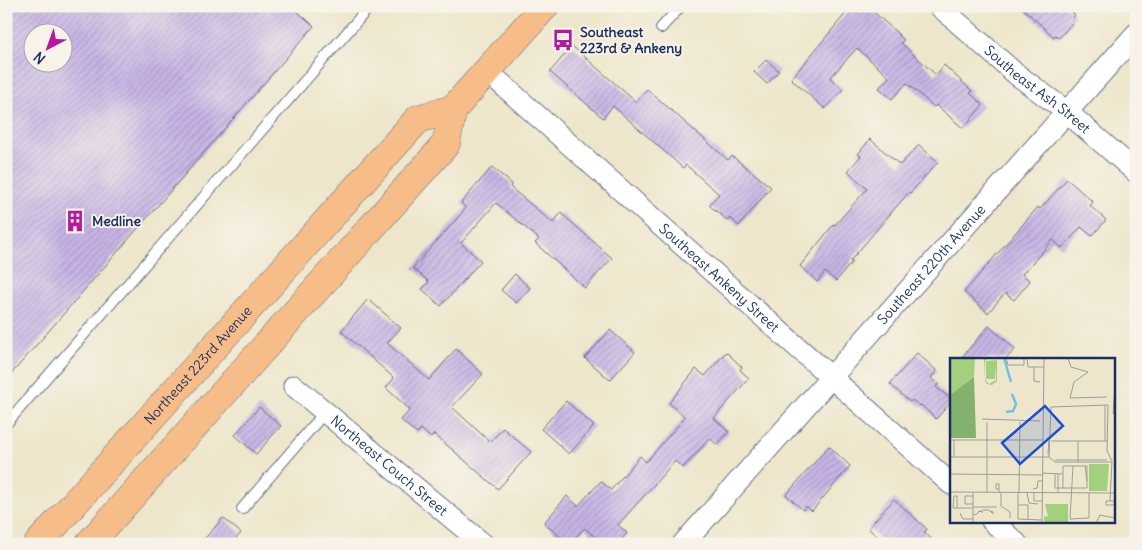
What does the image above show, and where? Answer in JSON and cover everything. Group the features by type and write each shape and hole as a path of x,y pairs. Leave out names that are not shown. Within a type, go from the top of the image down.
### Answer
{"main road":[{"path":"89,544 446,144 453,109 545,6"},
{"name":"Northeast 223rd Avenue","path":"38,544 418,119 453,109"}],"street":[{"name":"Southeast Ash Street","path":"939,6 1016,74 1067,112 1136,172"},
{"name":"Southeast 220th Avenue","path":"683,544 1136,34"},
{"name":"Southeast Ankeny Street","path":"488,71 950,483"},
{"name":"Northeast Couch Street","path":"294,386 483,544"},
{"path":"993,522 1017,544"}],"lane":[{"path":"6,424 370,6"},
{"path":"661,28 680,6"},
{"path":"242,509 325,412"}],"building":[{"name":"Medline","path":"6,6 291,6 314,26 6,380"},
{"path":"852,6 867,6 904,40 901,43 936,75 944,65 972,91 970,93 983,105 963,128 936,105 934,107 907,83 892,99 879,88 889,77 857,48 830,78 843,89 825,109 791,79"},
{"path":"1020,6 1066,6 1075,15 1072,20 1073,22 1059,38 1056,35 1054,37"},
{"path":"572,46 636,102 647,89 728,160 732,156 771,187 739,226 730,218 728,221 709,205 719,194 686,165 683,168 613,106 603,118 550,72"},
{"path":"766,60 779,71 767,84 754,72"},
{"path":"870,139 900,165 919,145 938,162 909,192 850,261 852,262 836,281 825,272 817,282 800,266 834,224 867,189 848,171 861,156 858,154"},
{"path":"492,167 512,184 510,187 553,223 561,213 612,258 585,288 535,243 539,239 496,203 461,243 481,261 441,306 422,289 429,282 413,268 466,208 461,203"},
{"path":"1067,179 1093,202 1090,206 1106,220 1092,236 1081,227 1062,248 1053,240 1022,274 1030,281 1014,300 1005,293 988,313 964,292 1038,207 1040,209"},
{"path":"515,274 530,288 516,303 501,290"},
{"path":"368,299 401,328 387,343 429,380 456,349 483,374 452,407 490,442 503,428 531,452 498,489 434,434 431,438 421,429 417,434 401,420 410,410 386,388 394,378 341,331"},
{"path":"989,326 1015,349 1007,358 961,358"},
{"path":"610,330 635,352 610,380 585,358"},
{"path":"726,352 742,367 740,370 749,378 714,418 729,432 717,445 710,438 683,468 675,461 618,525 627,533 618,544 603,544 585,528 569,544 544,523 567,496 578,506 601,481 611,490 640,456 646,462 685,417 669,403 696,369 705,376"},
{"path":"917,353 937,371 931,378 938,385 936,387 950,398 950,403 936,419 921,405 912,400 910,402 890,384"},
{"path":"566,401 594,426 569,454 541,429"},
{"path":"259,407 281,426 256,454 235,435"},
{"path":"829,446 850,466 812,511 806,506 803,510 786,495"},
{"path":"894,499 927,529 924,532 937,544 885,544 868,528"},
{"path":"223,518 241,533 231,544 200,544"}],"place":[{"name":"Southeast 223rd & Ankeny","path":"563,40"},
{"name":"Medline","path":"75,221"}]}
